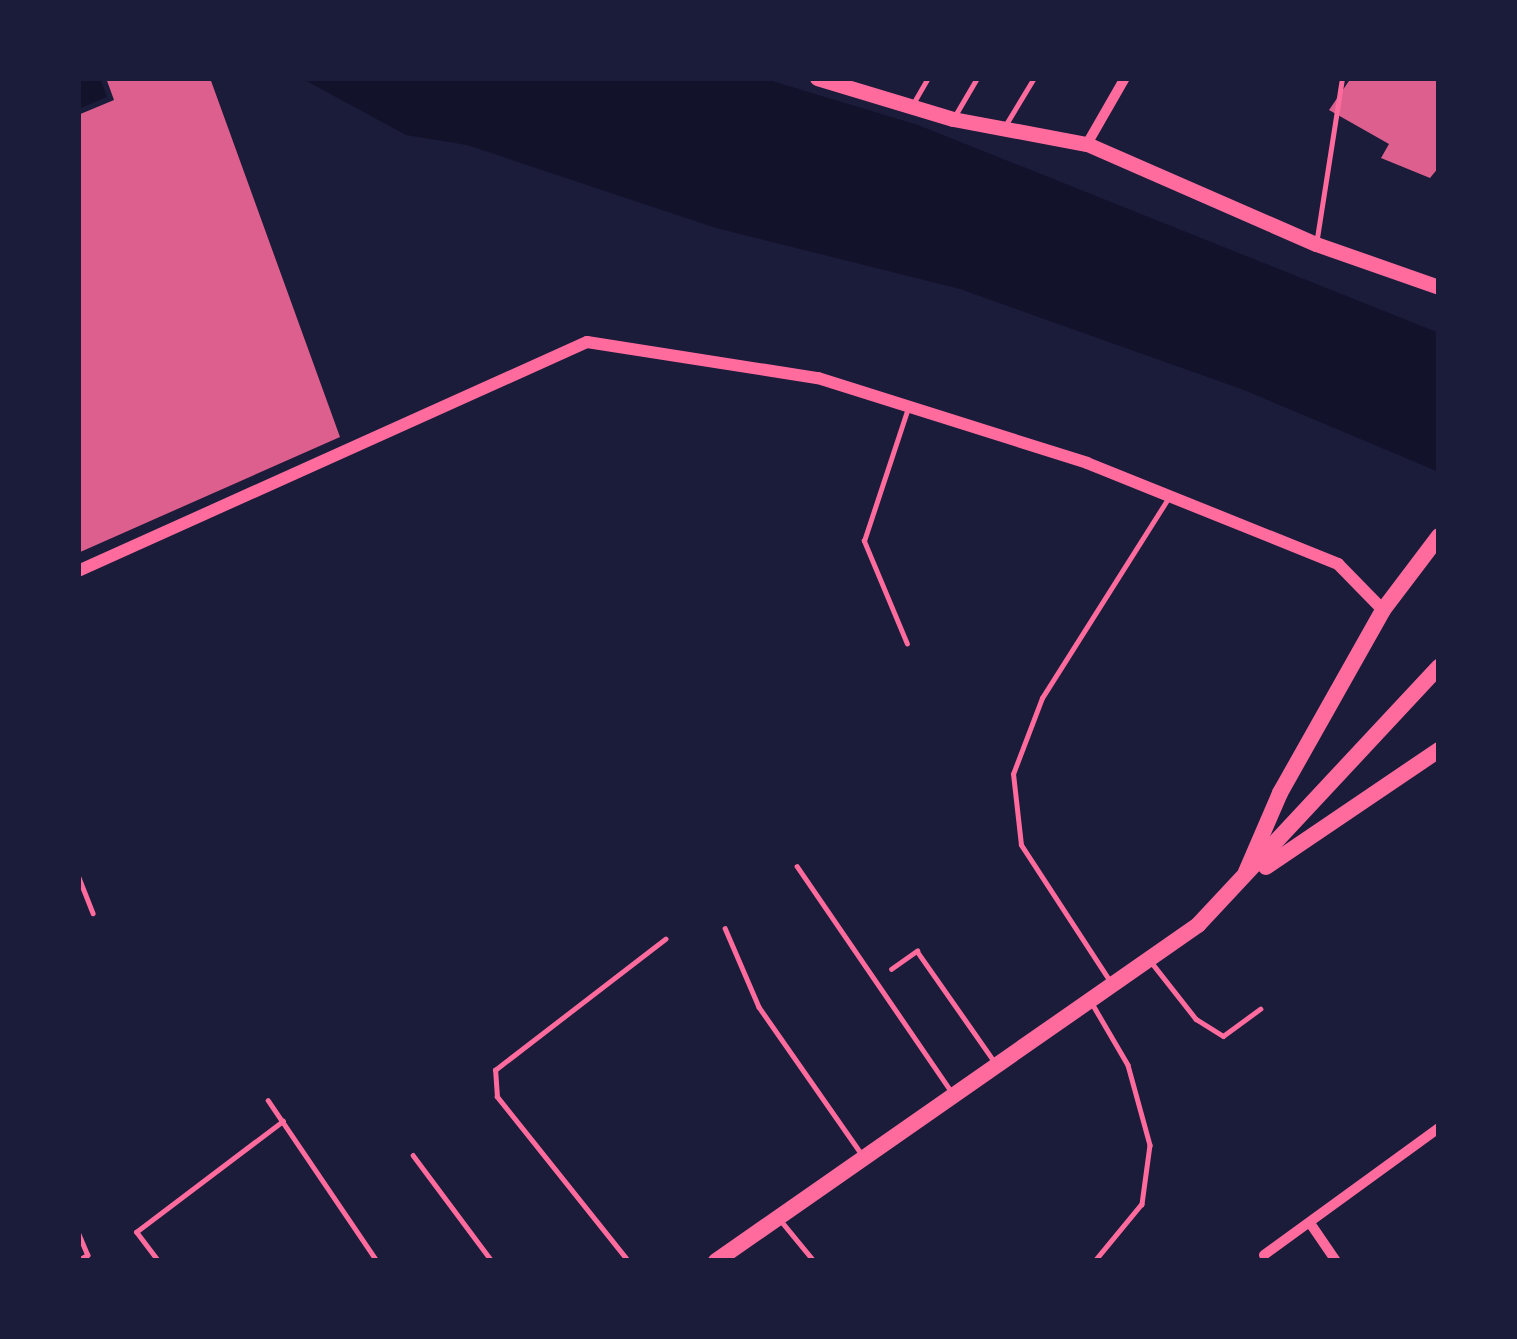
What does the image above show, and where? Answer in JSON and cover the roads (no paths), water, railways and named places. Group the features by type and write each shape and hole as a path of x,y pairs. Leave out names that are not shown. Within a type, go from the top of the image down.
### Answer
{"main road":[{"path":"818,78 953,118 1088,144 1316,244 1439,286"},
{"path":"1241,884 1280,793 1383,610 1439,536"},
{"path":"1241,884 1439,667"},
{"path":"716,1261 1149,959 1241,884 1439,749"}],"street":[{"path":"1088,144 1125,78"},
{"path":"78,572 586,342 818,378 908,407 1170,496 1338,564 1383,610"},
{"path":"1264,1255 1439,1128"},
{"path":"1310,1223 1336,1261"}],"lane":[{"path":"911,107 928,78"},
{"path":"953,118 977,78"},
{"path":"1005,126 1034,78"},
{"path":"1316,244 1342,78"},
{"path":"908,407 864,541 908,644"},
{"path":"1112,985 1021,845 1013,774 1042,698 1170,496"},
{"path":"797,866 954,1095"},
{"path":"78,875 93,913"},
{"path":"724,928 759,1006 864,1158"},
{"path":"628,1261 497,1096 495,1070 665,938"},
{"path":"891,969 917,952 998,1065"},
{"path":"1149,959 1196,1019 1223,1036 1260,1009"},
{"path":"1090,1000 1128,1065 1150,1145 1142,1204 1095,1261"},
{"path":"268,1100 377,1261"},
{"path":"158,1261 136,1232 283,1121"},
{"path":"413,1155 492,1261"},
{"path":"778,1218 814,1261"},
{"path":"78,1232 88,1255 78,1261"}]}
